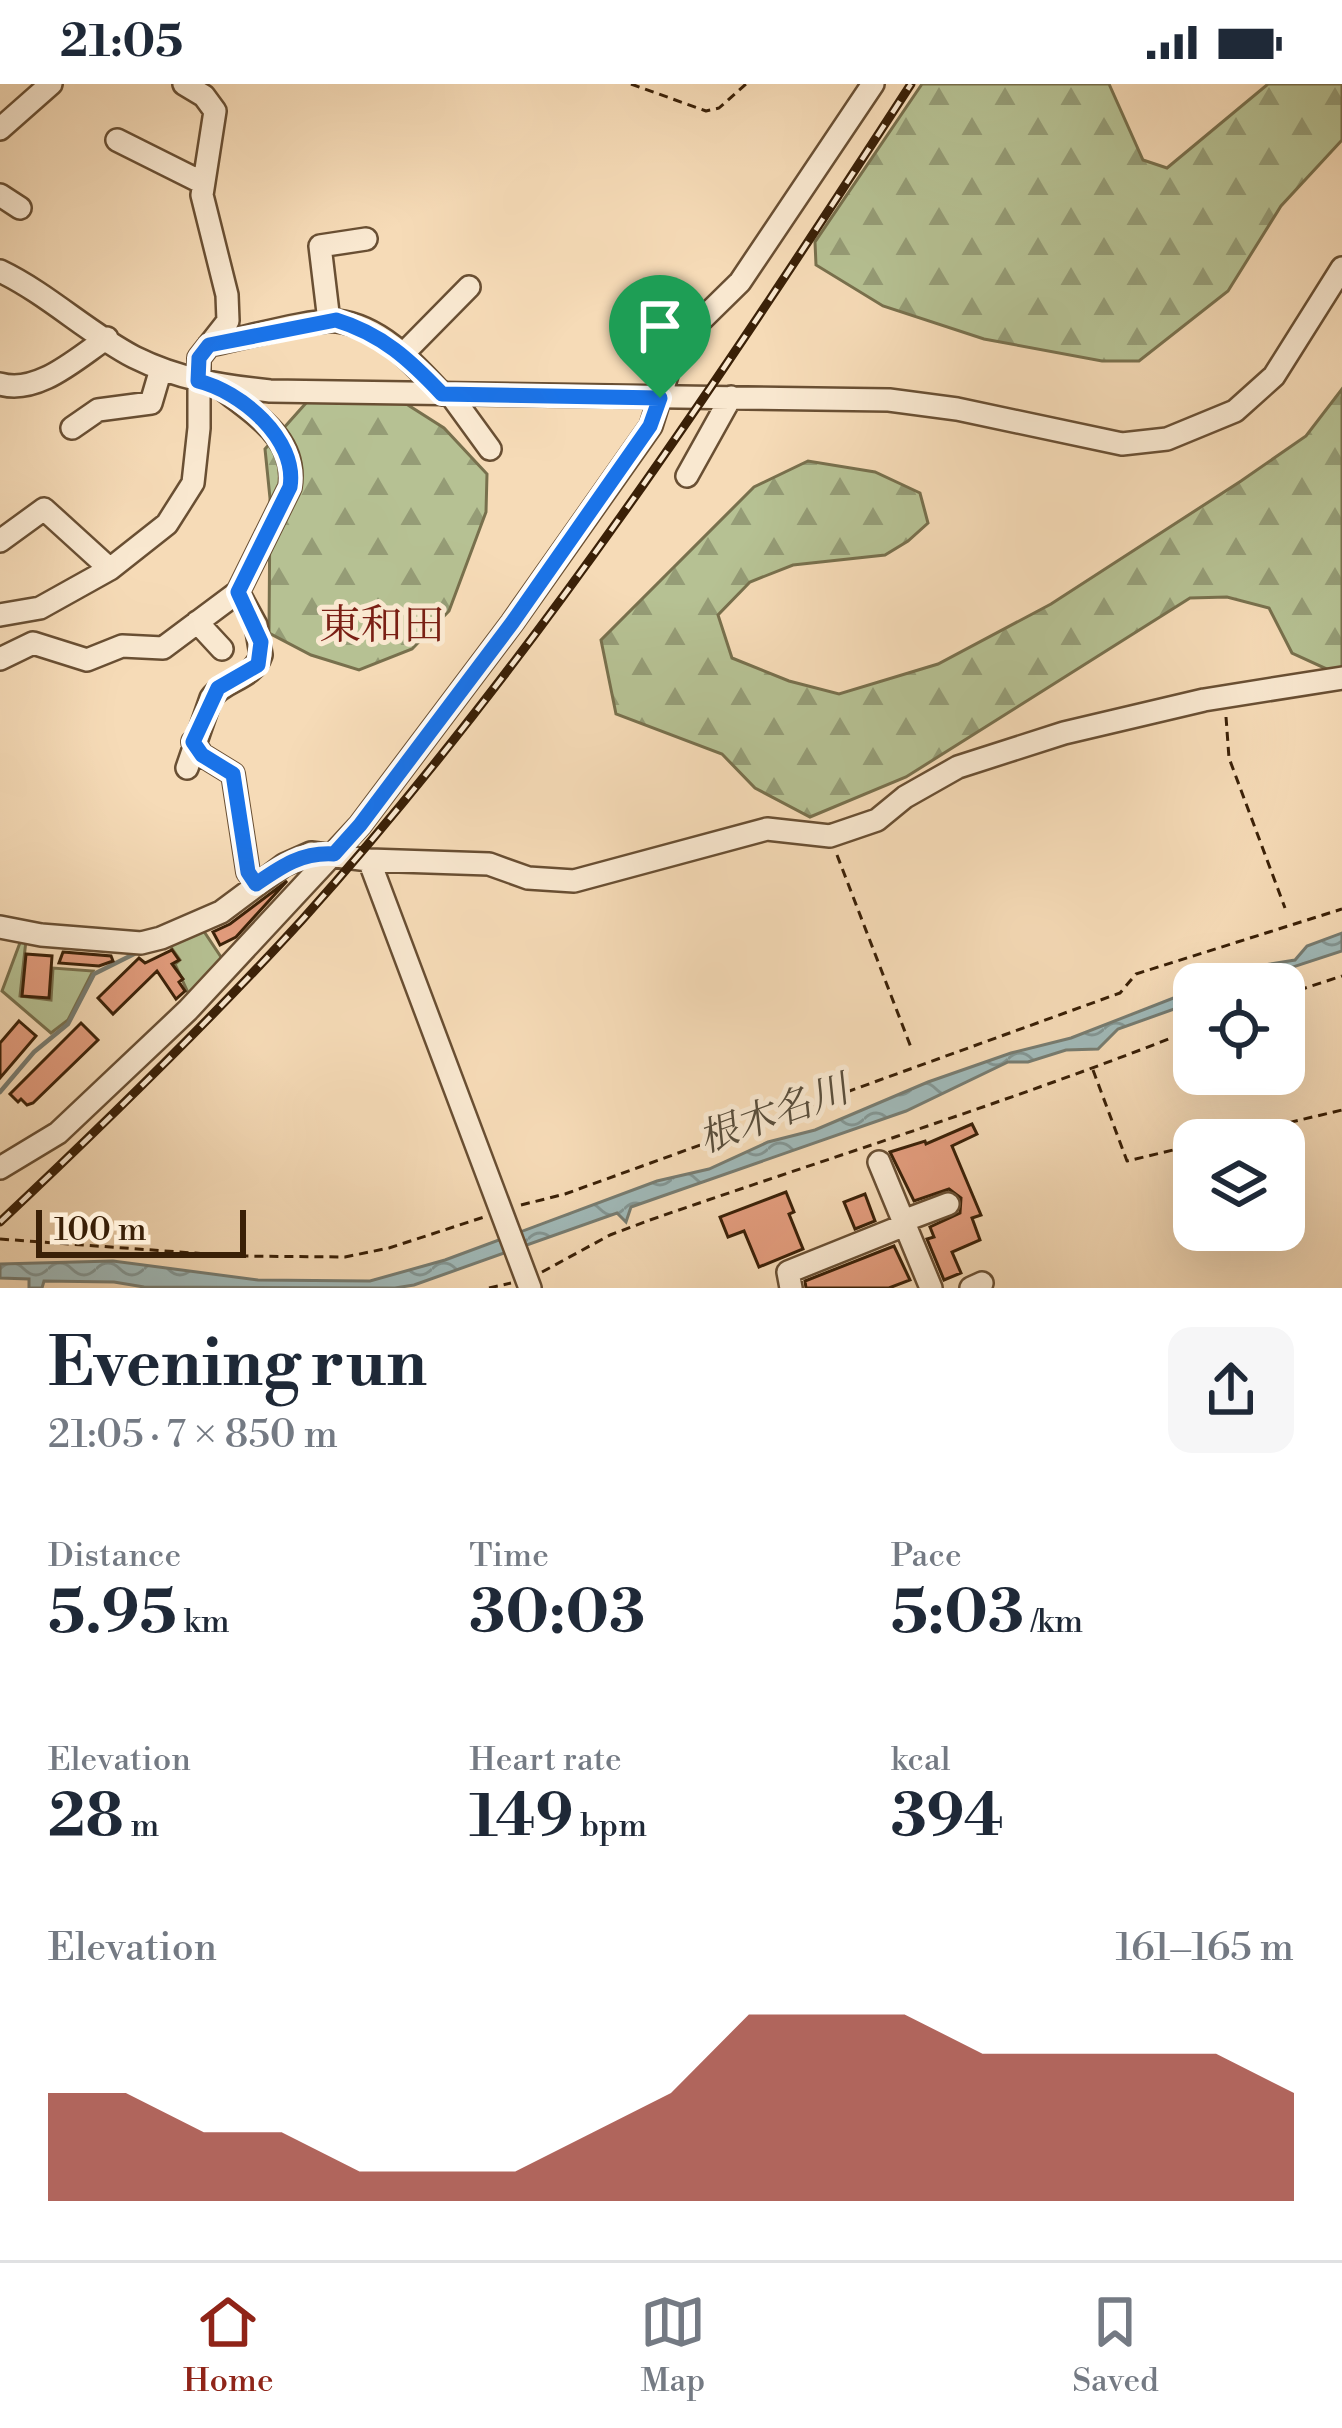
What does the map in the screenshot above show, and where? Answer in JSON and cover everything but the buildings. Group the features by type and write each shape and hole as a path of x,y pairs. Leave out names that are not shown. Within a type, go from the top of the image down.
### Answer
{"street":[{"path":"0,129 51,84"},
{"path":"0,615 40,608 110,569 167,524 193,483 208,384 199,358 228,321 227,295 203,183 215,111 204,96 184,84"},
{"path":"0,1168 58,1133 244,953 409,763 650,426 673,356 687,334 740,282 872,84"},
{"path":"117,140 203,183"},
{"path":"0,195 20,208"},
{"path":"329,321 320,246 366,239"},
{"path":"0,271 130,355 208,384 270,391 889,400 957,409 1122,444 1168,439 1234,411 1274,376 1342,268"},
{"path":"403,354 469,287"},
{"path":"209,345 329,321 368,329 446,394 490,449"},
{"path":"0,385 20,388 36,382 107,338"},
{"path":"72,428 98,410 152,404 161,369"},
{"path":"0,659 33,643 88,660 122,646 164,648 238,592 290,487 290,457 276,433 208,384"},
{"path":"686,476 731,397"},
{"path":"0,541 44,509 110,569"},
{"path":"187,768 193,742 218,688 251,672 261,655 256,625 238,592"},
{"path":"197,622 222,649"},
{"path":"0,927 141,943 191,928 284,865 311,853 489,864 528,878 574,881 766,829 830,836 877,820 905,797 958,767 1064,733 1224,697 1342,678"},
{"path":"193,742 202,755 233,774 248,872 256,884"},
{"path":"369,860 528,1282"},
{"path":"879,1162 931,1288"},
{"path":"791,1288 788,1272 948,1204"}],"path":[{"path":"631,84 706,111 719,109 746,84"},
{"path":"1224,697 1229,758 1286,908"},
{"path":"830,836 912,1050"},
{"path":"0,1239 235,1256 345,1257 389,1248 566,1194 1120,993 1136,974 1342,909"},
{"path":"1305,988 1342,976"},
{"path":"528,1282 610,1235 1093,1070 1173,1038"},
{"path":"1093,1070 1127,1161 1173,1150"},
{"path":"1304,1119 1342,1110"}],"green space":[{"path":"922,84 1109,84 1143,160 1167,168 1268,84 1342,84 1342,140 1281,206 1228,291 1139,361 1102,361 984,339 883,306 816,265 815,242"},
{"path":"323,384 400,400 444,428 487,474 486,512 449,611 412,649 359,670 311,655 269,633 270,498 265,449"},
{"path":"1342,389 1342,676 1292,653 1269,608 1227,597 1190,598 906,777 810,817 755,788 722,754 616,714 601,640 754,487 808,461 875,472 920,493 928,523 885,555 793,565 750,582 718,615 732,658 789,681 839,694 938,664 1051,604 1306,436"},
{"path":"203,930 225,963 190,997 175,964 180,960 168,943"},
{"path":"21,940 26,940 20,996 51,1000 53,968 93,971 68,1020 51,1033 2,991"}],"water":[{"path":"1342,933 1342,951 1305,963 1276,963 1295,960 1307,946"},
{"path":"1173,998 1173,1009 1118,1029 1098,1049 1008,1062 906,1111 631,1207 626,1222 617,1213 414,1285 144,1287 44,1281 42,1288 29,1288 29,1279 0,1278 0,1264 113,1261 258,1280 370,1281 445,1260 657,1181 709,1169 768,1142 815,1130 1011,1053 1071,1038"}],"waterway":[{"path":"0,1092 34,1052 68,1024 94,974 140,951"}],"railway":[{"path":"0,1222 266,959 468,722 697,408 911,84"}],"district":[{"name":"東和田","path":"382,624"}],"route":[{"path":"336,320 368,329 403,354 442,394 660,398 650,426 512,623 360,825 334,854 311,853 256,884 248,872 233,774 202,755 193,742 218,688 258,665 261,642 238,592 290,487 292,473 290,457 276,433 218,386 198,381 199,358 209,345 336,320"}],"water label":[{"name":"根木名川","path":"773,1113"}]}
